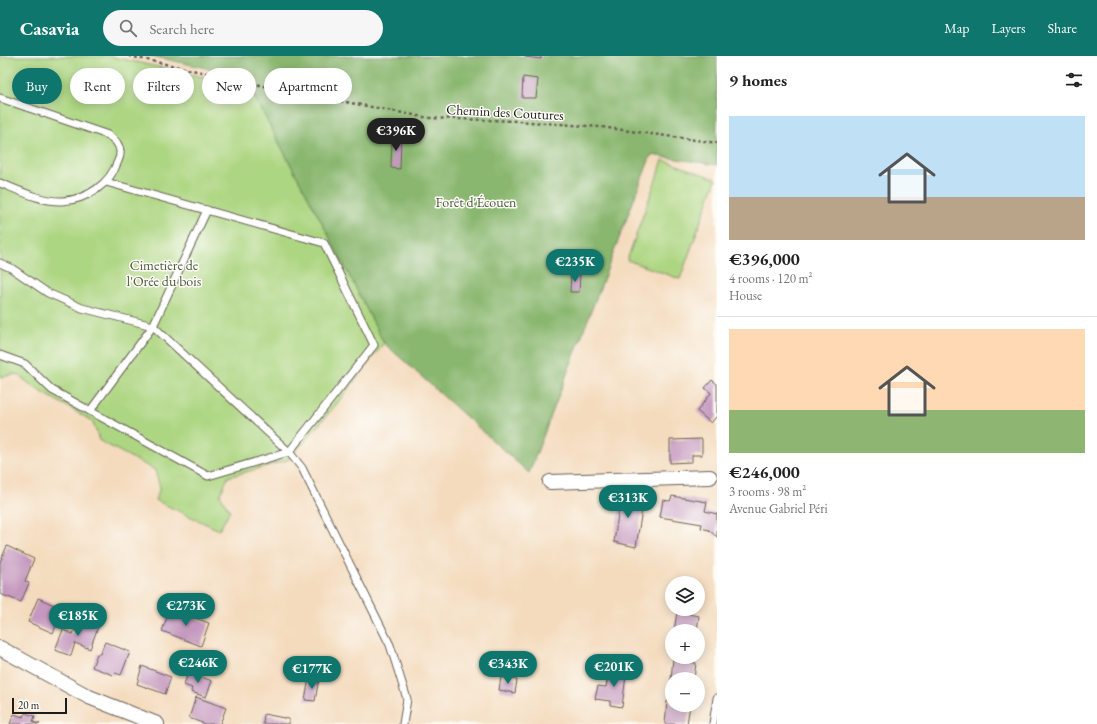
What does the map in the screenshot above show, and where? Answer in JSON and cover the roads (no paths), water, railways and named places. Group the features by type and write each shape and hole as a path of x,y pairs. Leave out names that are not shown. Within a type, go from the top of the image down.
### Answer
{"street":[{"path":"550,482 715,477"},
{"path":"0,648 89,697 157,724"}],"lane":[{"path":"0,98 108,135 118,144 121,154 116,167 106,182 93,192 76,198 62,201 46,200 0,183"},
{"path":"0,355 25,364 52,390 208,476 289,452 374,345 324,243 106,182"},
{"path":"90,411 153,326 207,210"},
{"path":"0,263 12,268 48,293 82,308 153,326 289,452 302,468 390,645 407,699 402,724"},
{"path":"714,724 717,698"}],"park label":[{"name":"Forêt d'Écouen","path":"476,202"},
{"name":"Cimetière de l'Orée du bois","path":"164,274"}]}
